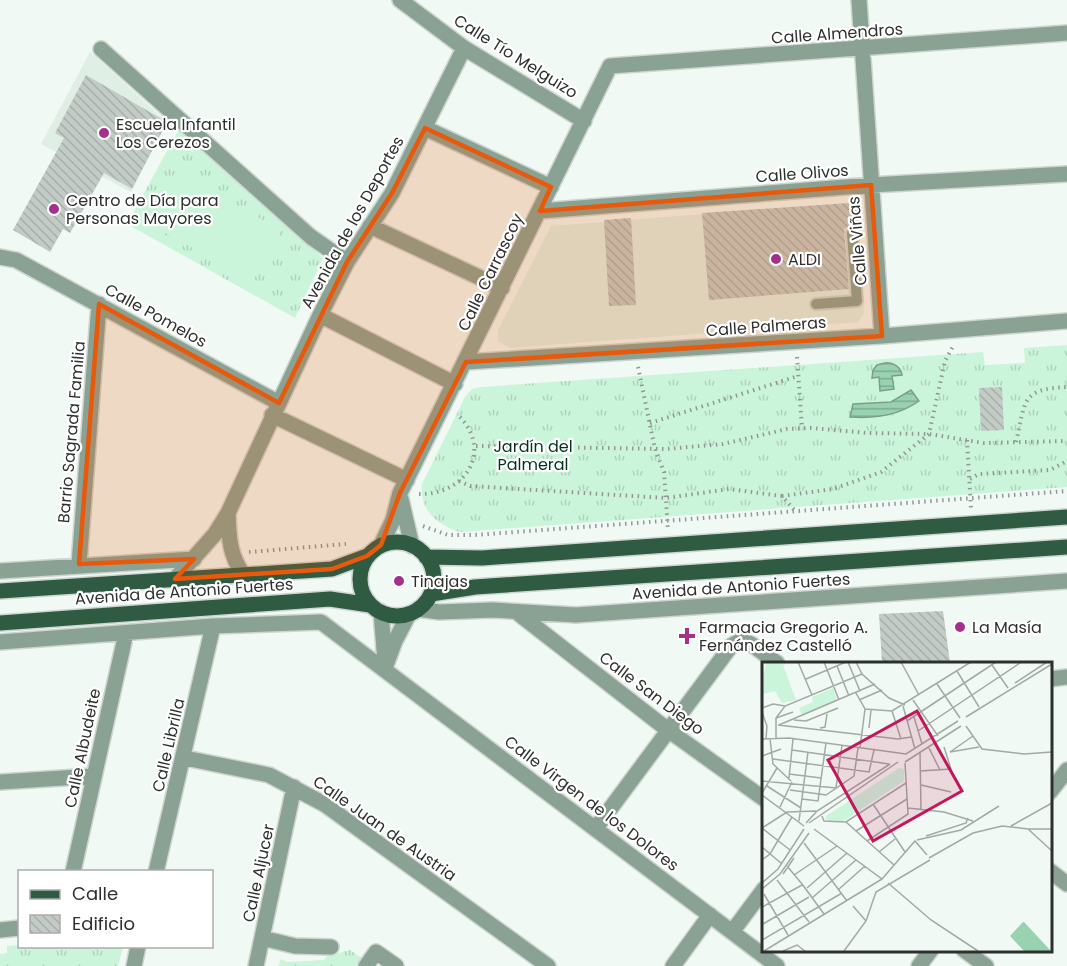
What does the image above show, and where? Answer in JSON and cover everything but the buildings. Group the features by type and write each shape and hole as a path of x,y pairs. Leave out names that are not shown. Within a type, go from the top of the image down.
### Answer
{"main road":[{"path":"426,557 482,558 1067,517"},
{"path":"392,542 412,546 426,557 433,574 431,594 414,611 400,616 375,608 364,596 360,575 367,556 381,545 392,542"},
{"name":"Avenida de Antonio Fuertes","path":"431,594 475,587 1067,547"},
{"name":"Avenida de Antonio Fuertes","path":"0,591 332,569 367,556"},
{"name":"Avenida de Antonio Fuertes","path":"0,622 330,599 375,608"}],"street":[{"name":"Calle Tío Melguizo","path":"400,0 464,48 584,121"},
{"name":"Calle Viñas","path":"859,0 882,336"},
{"name":"Calle Almendros","path":"610,66 1067,33"},
{"name":"Avenida de los Deportes","path":"175,579 194,559 228,513 320,315 347,262 392,193 464,48"},
{"path":"101,49 311,237 347,262"},
{"name":"Calle Carrascoy","path":"381,545 393,520 404,486 610,66"},
{"path":"425,128 551,187"},
{"name":"Calle Olivos","path":"540,212 871,185 1067,174"},
{"path":"370,226 502,288"},
{"name":"Calle Pomelos","path":"0,257 16,260 99,304 404,486"},
{"name":"Barrio Sagrada Familia","path":"79,564 99,304"},
{"path":"320,315 455,384"},
{"name":"Calle Palmeras","path":"466,362 796,342 1067,321"},
{"path":"404,486 405,522 412,546"},
{"path":"228,513 231,553 243,574"},
{"name":"Avenida de Antonio Fuertes","path":"0,571 79,564 194,559"},
{"name":"Avenida de Antonio Fuertes","path":"414,611 493,610 519,614 576,615 1067,581"},
{"path":"375,608 385,668"},
{"path":"385,668 395,641 414,611"},
{"name":"Calle San Diego","path":"519,614 668,730 762,798"},
{"name":"Calle Virgen de los Dolores","path":"213,626 321,622 385,668 777,966"},
{"path":"0,642 213,626"},
{"name":"Calle Librilla","path":"157,870 185,758 213,626"},
{"name":"Calle Albudeite","path":"73,870 126,633"},
{"path":"596,828 731,646 741,640 752,644 776,662"},
{"path":"1052,679 1067,677"},
{"name":"Calle Juan de Austria","path":"185,758 268,775 324,804 548,966"},
{"path":"1052,789 1067,770"},
{"path":"0,782 94,776"},
{"name":"Calle Aljucer","path":"256,966 294,787"},
{"path":"1052,873 1067,884"},
{"path":"732,932 762,892"},
{"path":"673,966 710,915"},
{"path":"0,930 18,928"},
{"path":"262,938 295,945 330,947"},
{"path":"134,966 138,948"},
{"path":"919,966 931,951"},
{"path":"965,951 986,966"},
{"path":"366,966 376,952 396,966"}],"lane":[{"path":"816,304 857,301 852,233"}],"path":[{"path":"459,481 470,486 666,498 729,489 782,496 833,489 880,472 929,434 945,361 962,330"},
{"path":"796,342 802,428"},
{"path":"635,352 655,449 664,472 669,545"},
{"path":"650,423 798,376"},
{"path":"1016,442 1026,401 1040,388 1067,387"},
{"path":"404,486 424,494 449,488 459,481 476,457 473,434 464,421 445,404"},
{"path":"476,446 655,449 723,444 802,428 929,434 984,443 1067,441"},
{"path":"967,440 972,524"},
{"path":"970,479 979,474 1050,470 1067,461"},
{"path":"405,522 448,535 475,535 1067,491"},
{"path":"782,496 795,511 806,536"},
{"path":"231,553 330,547 352,542"}],"highlighted area":[{"path":"425,128 551,187 540,211 871,185 882,336 466,362 400,493 381,545 367,556 332,569 175,579 194,559 79,564 99,304 279,403 347,262 392,193"}],"shaded area":[{"name":"Escuela Infantil Los Cerezos","path":"90,52 167,122 131,192 41,144"},
{"path":"849,203 856,206 858,228 864,313 858,322 510,348 498,341 498,330 551,226"},
{"path":"885,363 896,366 902,375 892,376 894,389 880,391 879,377 872,378 873,370 877,365"},
{"path":"911,390 919,401 903,410 877,417 850,417 853,404 891,402"}],"green space":[{"path":"179,129 323,258 295,318 127,224"},
{"path":"175,172 281,230 253,281 147,223"},
{"name":"Jardín del Palmeral","path":"1067,345 1067,487 460,532 437,521 423,501 422,484 465,397 472,389 983,352 985,365 1025,363 1024,348"},
{"path":"18,945 18,948 123,948 118,966 0,966 0,954 7,953 7,946"},
{"path":"350,950 362,958 356,966 278,966 281,959 287,962 324,960 327,956"}],"place":[{"name":"Escuela Infantil Los Cerezos","path":"104,133"},
{"name":"Centro de Día para Personas Mayores","path":"54,209"},
{"name":"ALDI","path":"776,259"},
{"name":"Tinajas","path":"399,581"},
{"name":"La Masía","path":"960,627"},
{"name":"Farmacia Gregorio A. Fernández Castelló","path":"687,636"}]}
